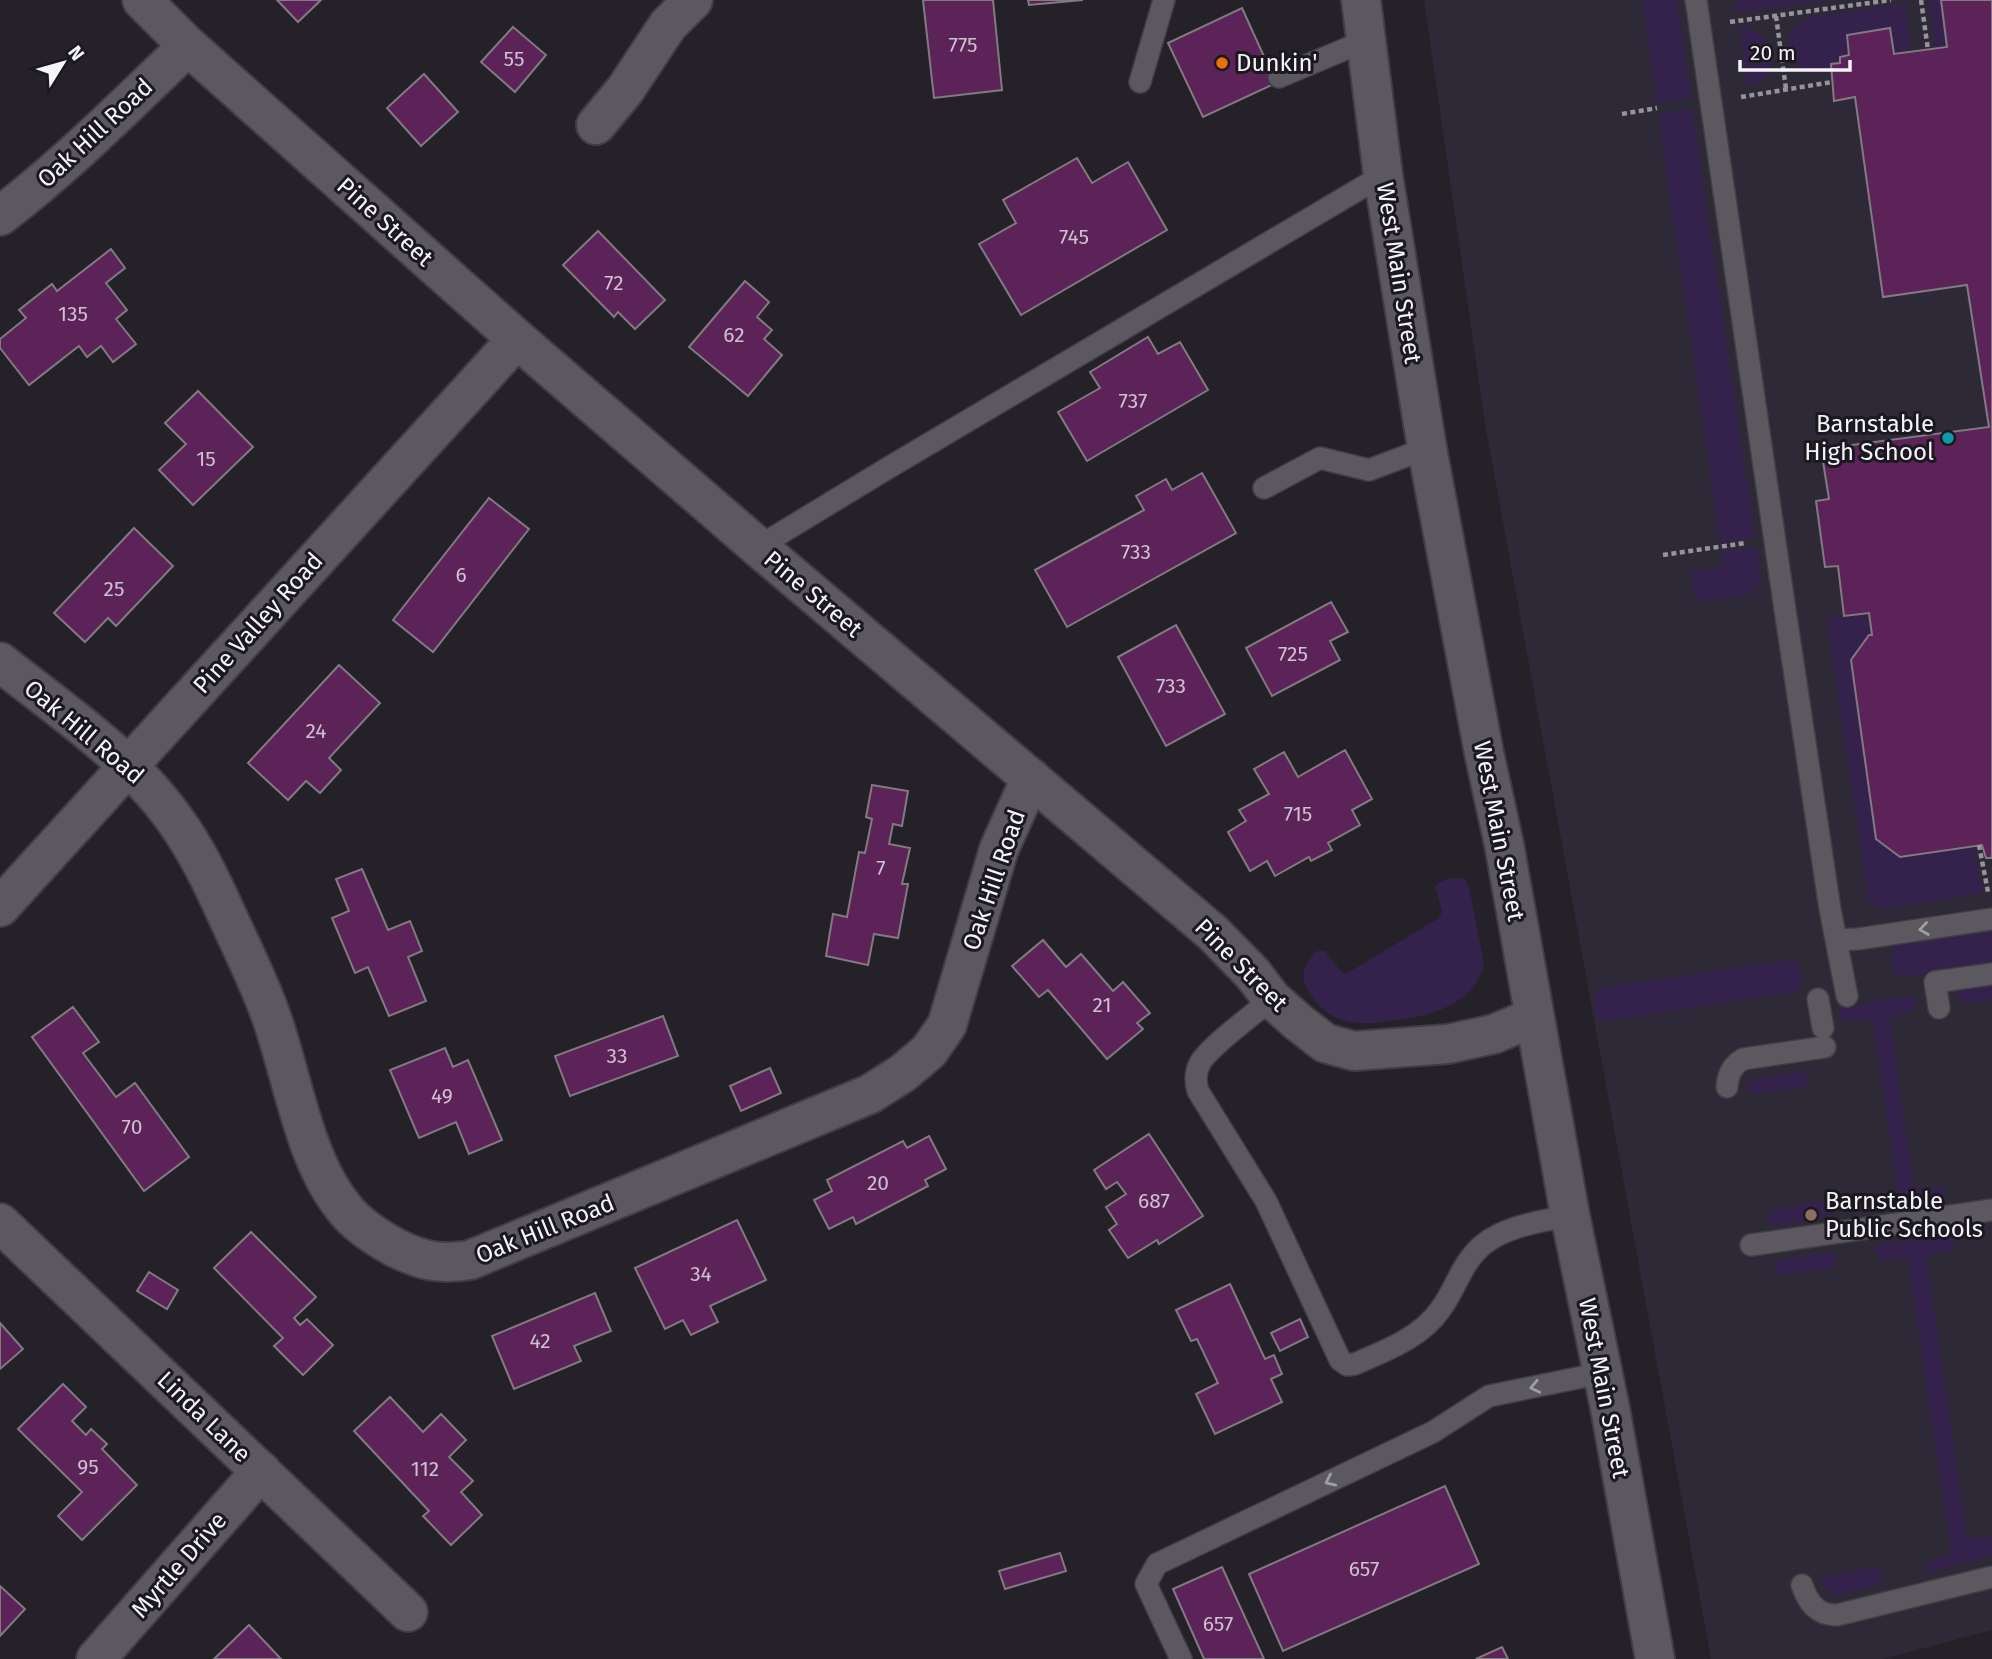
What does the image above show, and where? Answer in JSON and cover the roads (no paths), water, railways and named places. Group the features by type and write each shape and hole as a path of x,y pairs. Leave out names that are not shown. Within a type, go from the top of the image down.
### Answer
{"street":[{"name":"Pine Street","path":"142,0 188,47 517,339 1213,933 1253,974 1272,999 1325,1043 1354,1051 1448,1044 1494,1034 1534,1017"},
{"path":"596,125 625,90 668,25 693,0"},
{"name":"West Main Street","path":"1361,0 1383,175 1427,448 1656,1659"},
{"name":"Oak Hill Road","path":"0,216 81,148 188,47"},
{"name":"Pine Valley Road","path":"0,907 517,339"},
{"name":"Oak Hill Road","path":"0,662 129,765 161,800 211,879 270,1014 314,1158 329,1185 344,1209 381,1240 431,1261 449,1263 470,1260 870,1094 903,1073 929,1051 947,1025 999,849 1031,778"},
{"name":"Linda Lane","path":"0,1223 408,1612"},
{"name":"Myrtle Drive","path":"96,1659 261,1471"}],"lane":[{"path":"1140,82 1164,0"},
{"path":"1696,0 1828,896 1847,996"},
{"path":"1279,77 1367,40"},
{"path":"758,547 1383,175"},
{"path":"1264,488 1320,458 1369,470 1427,448"},
{"path":"1837,940 1991,911"},
{"path":"1939,1008 1935,982 1992,974"},
{"path":"1272,999 1211,1050 1200,1064 1195,1079 1198,1091 1266,1201 1340,1360 1347,1365 1356,1364 1404,1342 1422,1330 1440,1310 1470,1257 1483,1244 1514,1229 1570,1215"},
{"path":"1727,1087 1730,1071 1743,1059 1824,1037 1818,999"},
{"path":"1751,1245 1992,1210"},
{"path":"1181,1659 1146,1584 1157,1564 1433,1432 1489,1396 1602,1373"},
{"path":"1802,1585 1812,1606 1820,1612 1837,1615 1992,1577"}],"place":[{"name":"Dunkin'","path":"1222,63"},
{"name":"Barnstable High School","path":"1948,438"},
{"name":"Barnstable Public Schools","path":"1811,1215"}]}
